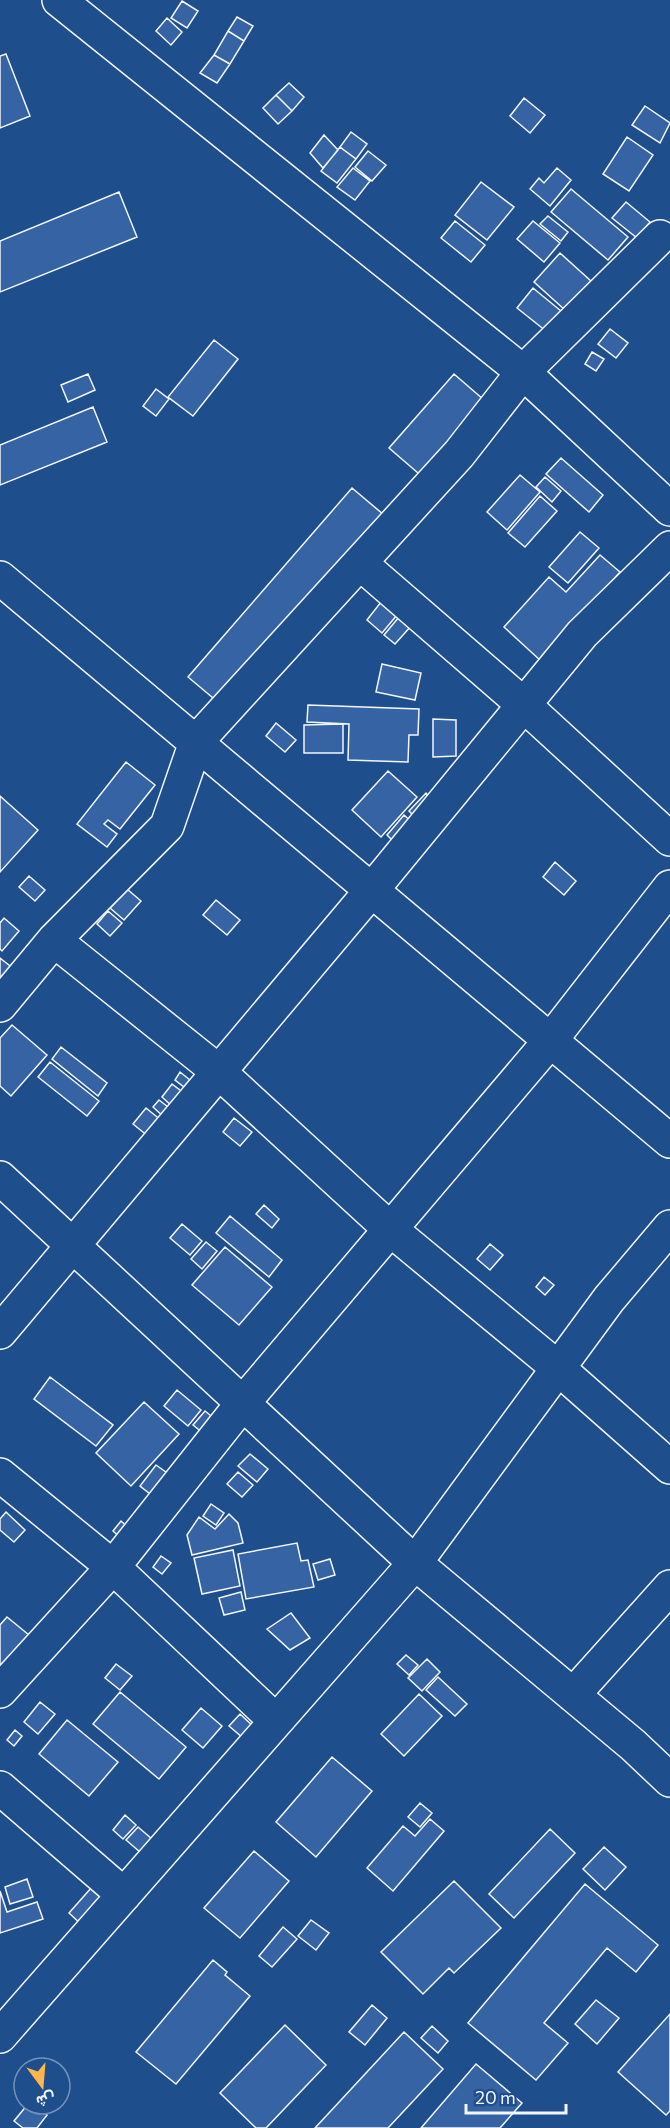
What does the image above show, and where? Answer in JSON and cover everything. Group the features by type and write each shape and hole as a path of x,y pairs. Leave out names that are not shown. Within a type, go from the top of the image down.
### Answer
{"street":[{"path":"59,0 523,372 670,509"},
{"path":"0,1005 54,940 167,826 196,742 459,454 523,372 660,237"},
{"path":"0,1332 371,891 582,634 670,548"},
{"path":"360,563 524,705 670,839"},
{"path":"7,596 196,742 670,1141"},
{"path":"0,1691 113,1567 242,1404 550,1041 670,887"},
{"path":"54,940 219,1072 390,1229 558,1368 670,1467"},
{"path":"0,1178 72,1248 415,1563 573,1695 670,1780"},
{"path":"0,2036 415,1563 609,1299 670,1227"},
{"path":"0,1475 113,1567 276,1721"},
{"path":"573,1695 670,1587"},
{"path":"0,1788 124,1895"}],"building":[{"path":"182,1 198,11 187,28 171,18"},
{"path":"237,17 253,26 244,41 228,31"},
{"path":"167,18 182,32 171,45 156,31"},
{"path":"228,31 244,41 230,64 214,55"},
{"path":"6,54 30,116 0,128 0,56"},
{"path":"214,55 230,64 217,83 200,73"},
{"path":"289,83 304,97 292,111 276,95"},
{"path":"276,95 292,111 278,124 263,108"},
{"path":"524,98 545,115 530,133 510,116"},
{"path":"645,106 670,123 660,143 632,125"},
{"path":"351,132 367,144 356,159 340,147"},
{"path":"324,135 338,150 323,168 310,153"},
{"path":"627,137 653,155 629,191 603,174"},
{"path":"340,147 356,159 337,183 321,171"},
{"path":"368,151 386,165 372,181 355,167"},
{"path":"353,168 370,181 355,200 337,187"},
{"path":"557,168 571,180 550,206 530,189 539,178 544,183"},
{"path":"481,182 514,207 487,240 455,215"},
{"path":"571,189 628,237 608,260 551,212"},
{"path":"119,192 137,237 0,292 0,241"},
{"path":"626,202 650,222 637,238 612,218"},
{"path":"548,216 568,232 561,241 540,224"},
{"path":"455,221 485,245 471,262 441,238"},
{"path":"533,221 560,243 544,262 517,239"},
{"path":"560,253 591,281 565,310 534,282"},
{"path":"533,288 561,311 546,331 517,308"},
{"path":"610,329 628,343 616,358 598,344"},
{"path":"214,340 238,359 193,416 168,397"},
{"path":"592,352 604,359 596,371 585,364"},
{"path":"88,374 95,390 68,402 61,385"},
{"path":"454,374 491,406 425,479 389,448"},
{"path":"156,389 169,399 156,416 143,406"},
{"path":"93,407 107,442 0,485 0,445"},
{"path":"561,458 603,495 589,512 546,474"},
{"path":"520,475 540,492 507,530 487,512"},
{"path":"545,477 561,491 552,502 536,487"},
{"path":"352,488 390,520 225,708 188,677"},
{"path":"540,496 557,511 525,547 508,533"},
{"path":"580,532 599,548 568,583 549,567"},
{"path":"600,555 620,572 541,661 504,627 549,577 566,592"},
{"path":"381,602 397,615 382,633 367,620"},
{"path":"399,617 411,626 395,644 384,635"},
{"path":"382,664 421,673 415,700 376,692"},
{"path":"308,705 419,709 418,735 409,735 408,762 348,760 349,724 307,722"},
{"path":"433,719 456,720 456,756 433,757"},
{"path":"276,723 296,740 285,752 266,736"},
{"path":"343,724 343,753 304,753 304,725"},
{"path":"126,762 155,785 120,829 108,820 104,824 117,834 107,847 77,824"},
{"path":"388,771 417,797 381,837 352,810"},
{"path":"426,793 435,802 418,820 409,811"},
{"path":"0,796 38,830 0,872"},
{"path":"404,815 415,825 397,845 387,835"},
{"path":"555,862 576,881 564,895 543,877"},
{"path":"29,876 45,890 35,901 19,887"},
{"path":"127,889 141,901 124,920 110,908"},
{"path":"216,900 240,920 227,935 203,915"},
{"path":"108,911 122,923 110,936 97,924"},
{"path":"4,918 19,931 2,951 0,949 0,923"},
{"path":"0,958 14,969 0,984"},
{"path":"12,1025 47,1055 11,1096 0,1086 0,1038"},
{"path":"61,1047 107,1083 98,1096 52,1059"},
{"path":"50,1062 99,1101 87,1116 38,1077"},
{"path":"180,1072 190,1080 184,1087 175,1080"},
{"path":"172,1084 185,1094 174,1108 162,1097"},
{"path":"159,1100 172,1110 165,1118 153,1107"},
{"path":"146,1108 162,1121 149,1137 133,1124"},
{"path":"234,1118 252,1132 240,1146 223,1132"},
{"path":"264,1205 279,1219 272,1228 256,1214"},
{"path":"230,1216 282,1260 269,1277 216,1233"},
{"path":"182,1224 202,1241 190,1255 170,1238"},
{"path":"206,1242 217,1251 202,1269 191,1259"},
{"path":"490,1244 503,1255 490,1270 477,1259"},
{"path":"225,1247 272,1287 239,1325 192,1285"},
{"path":"544,1277 554,1285 545,1295 536,1287"},
{"path":"50,1377 113,1425 96,1446 34,1399"},
{"path":"177,1390 201,1410 188,1426 164,1406"},
{"path":"144,1402 179,1434 131,1486 96,1453"},
{"path":"205,1411 221,1424 209,1438 193,1425"},
{"path":"250,1454 268,1469 257,1482 238,1466"},
{"path":"156,1465 170,1475 154,1497 140,1486"},
{"path":"238,1472 253,1485 242,1497 227,1484"},
{"path":"211,1504 224,1513 216,1525 203,1516"},
{"path":"6,1512 25,1530 14,1542 0,1530 0,1519"},
{"path":"229,1514 238,1523 243,1543 192,1555 187,1535 199,1517 215,1529"},
{"path":"121,1521 132,1531 123,1540 113,1531"},
{"path":"297,1543 301,1561 308,1560 314,1587 246,1599 238,1554"},
{"path":"233,1550 240,1586 202,1594 194,1558"},
{"path":"161,1556 171,1563 162,1574 153,1567"},
{"path":"330,1559 335,1575 318,1580 313,1564"},
{"path":"241,1592 245,1610 224,1615 219,1598"},
{"path":"291,1613 310,1638 290,1650 267,1629"},
{"path":"7,1617 29,1635 0,1668 0,1625"},
{"path":"406,1655 418,1665 409,1675 397,1664"},
{"path":"427,1659 440,1672 422,1691 408,1678"},
{"path":"116,1664 132,1676 120,1690 105,1678"},
{"path":"438,1677 467,1704 455,1716 426,1690"},
{"path":"120,1692 186,1747 159,1779 93,1724"},
{"path":"419,1694 442,1716 404,1756 381,1734"},
{"path":"40,1702 55,1714 38,1734 24,1722"},
{"path":"201,1708 222,1726 203,1748 182,1730"},
{"path":"240,1714 253,1726 243,1738 229,1726"},
{"path":"67,1720 118,1762 89,1796 39,1754"},
{"path":"15,1730 22,1736 14,1746 7,1740"},
{"path":"332,1757 372,1791 316,1857 276,1822"},
{"path":"420,1803 432,1813 420,1827 408,1817"},
{"path":"125,1815 136,1825 123,1839 113,1830"},
{"path":"430,1819 444,1831 393,1891 367,1868 403,1826 415,1836"},
{"path":"138,1827 152,1839 140,1852 126,1840"},
{"path":"550,1829 575,1853 514,1918 489,1894"},
{"path":"604,1847 626,1867 605,1890 583,1869"},
{"path":"254,1851 289,1881 240,1938 204,1908"},
{"path":"27,1879 33,1897 10,1904 5,1887"},
{"path":"454,1881 501,1928 454,1973 449,1968 423,1994 381,1952"},
{"path":"585,1884 658,1945 636,1972 607,1948 544,2023 568,2043 536,2080 468,2023"},
{"path":"92,1887 107,1899 83,1926 69,1913"},
{"path":"0,1891 7,1912 37,1902 43,1919 0,1933"},
{"path":"311,1920 329,1933 316,1950 298,1936"},
{"path":"283,1927 297,1939 272,1967 259,1956"},
{"path":"213,1960 227,1972 225,1975 250,1996 176,2084 136,2052"},
{"path":"596,2000 619,2018 597,2044 575,2024"},
{"path":"372,2005 387,2018 365,2045 349,2032"},
{"path":"670,2014 670,2111 666,2115 618,2072"},
{"path":"285,2025 326,2065 266,2128 256,2128 220,2093"},
{"path":"432,2026 448,2041 438,2053 421,2038"},
{"path":"404,2032 443,2069 388,2128 315,2128"},
{"path":"476,2064 522,2103 500,2128 421,2128"},
{"path":"18,2116 46,2116 37,2128 23,2128 14,2121"}]}
